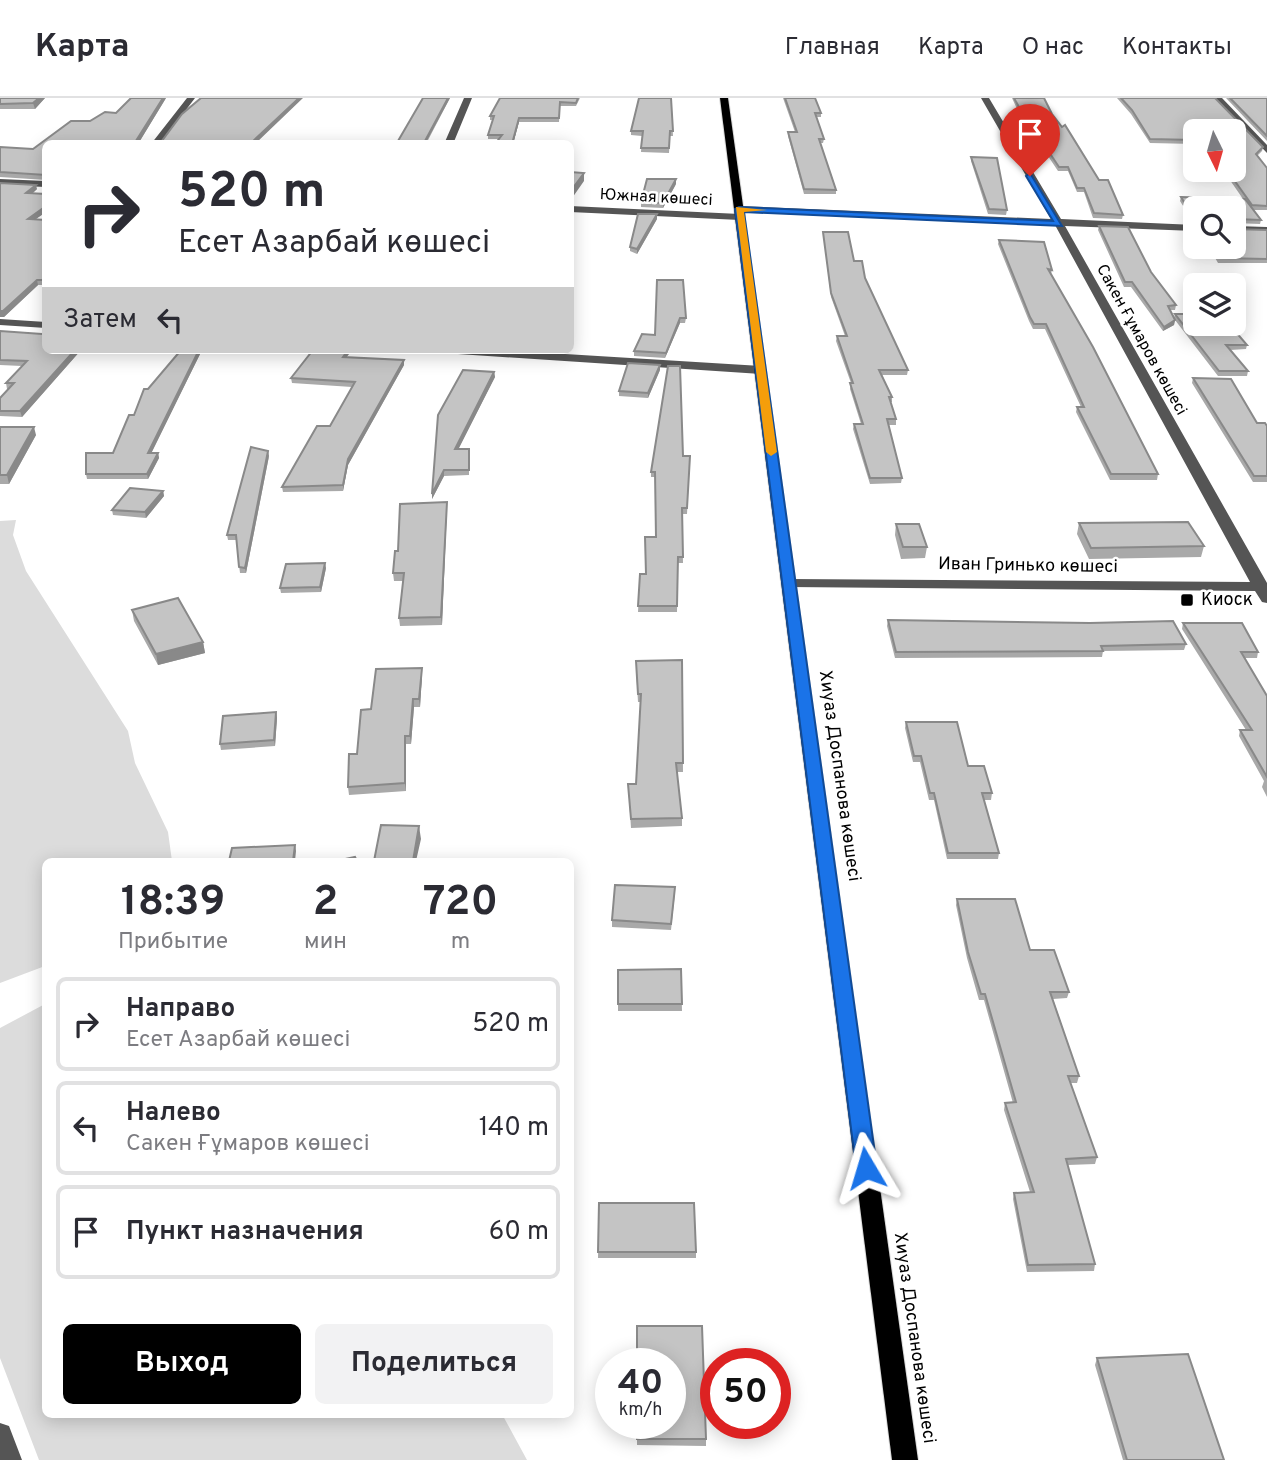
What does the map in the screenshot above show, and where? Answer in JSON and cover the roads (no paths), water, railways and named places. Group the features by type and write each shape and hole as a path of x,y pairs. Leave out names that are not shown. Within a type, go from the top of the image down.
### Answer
{"main road":[{"name":"Хиуаз Доспанова көшесі","path":"724,98 905,1460"}],"street":[{"path":"158,140 191,98"},
{"path":"450,140 468,98"},
{"name":"Сакен Ғұмаров көшесі","path":"985,98 1059,224 1264,591"},
{"path":"1219,98 1267,150"},
{"path":"0,182 42,184"},
{"name":"Южная көшесі","path":"574,209 1183,228"},
{"path":"1246,229 1267,230"},
{"path":"0,322 42,325"},
{"path":"507,354 761,370"},
{"name":"Иван Гринько көшесі","path":"789,583 1264,591"},
{"path":"0,1435 9,1460"}],"place":[{"name":"Киоск","path":"1187,600"}]}
